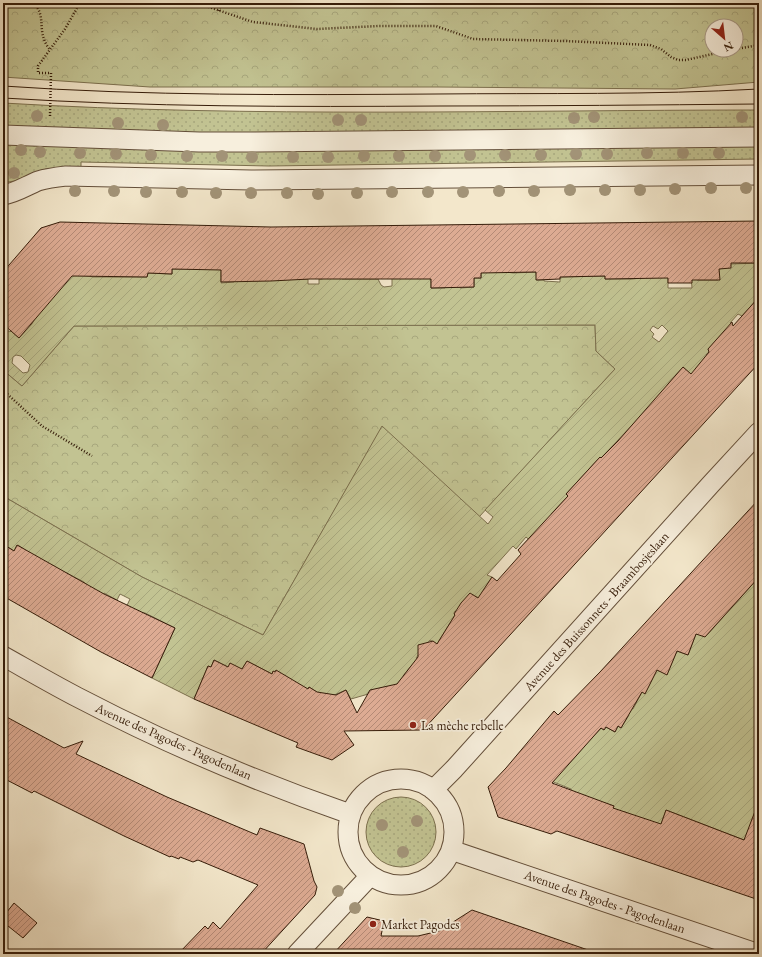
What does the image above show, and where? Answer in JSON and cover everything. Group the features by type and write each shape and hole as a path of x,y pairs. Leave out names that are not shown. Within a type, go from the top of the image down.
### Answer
{"street":[{"path":"3,135 198,142 759,137"},
{"path":"3,195 12,193 38,181 53,177 66,176 259,180 759,175"},
{"name":"Avenue des Buissonnets - Braambosjeslaan","path":"433,790 454,769 759,432"},
{"name":"Avenue des Pagodes - Pagodenlaan","path":"3,656 77,698 204,758 350,814"},
{"path":"393,779 407,779 421,783 433,790 443,799 450,810 453,824 454,837 451,850 445,861 438,870 428,878 416,883 392,885 380,882 370,876 359,866 352,854 348,841 347,828 350,814 357,801 367,791 379,783 393,779"},
{"name":"Avenue des Pagodes - Pagodenlaan","path":"451,850 759,954"},
{"path":"297,954 370,876"}],"path":[{"path":"34,3 40,13 44,40 50,50"},
{"path":"51,73 38,73 38,66 80,3"},
{"path":"197,3 253,22 317,29 379,26 436,26 473,39 565,41 650,46 661,49 671,58 678,60 686,60 704,56"},
{"path":"220,11 221,3"},
{"path":"744,48 759,45"},
{"path":"3,390 42,426 92,456"}],"green space":[{"path":"3,3 742,3 759,6 759,82 675,89 150,87 3,77"},
{"path":"3,103 98,108 286,112 759,110 759,129 175,133 3,127"},
{"path":"3,142 759,144 759,159 269,166 81,162 81,170 46,169 14,181 3,183"},
{"path":"759,263 759,297 742,316 738,314 730,323 732,324 708,349 709,352 706,355 709,357 693,376 683,367 667,385 672,390 652,404 566,494 568,496 551,514 556,519 534,544 526,537 516,549 513,546 487,575 492,577 479,598 473,595 458,612 455,611 455,615 437,644 430,640 416,658 420,661 414,669 410,667 403,676 410,682 351,699 346,690 327,698 316,694 317,692 309,687 305,693 274,671 272,674 247,661 242,669 228,667 214,660 211,667 208,666 194,699 152,678 175,628 145,613 124,612 130,599 120,594 117,600 104,593 101,599 84,582 37,558 18,545 14,551 3,544 3,496 142,577 263,635 382,426 488,524 493,517 485,510 615,369 596,351 595,325 74,326 22,386 3,370 3,335 7,330 10,332 11,331 19,338 32,324 59,270 93,277 147,277 148,273 172,274 172,269 221,268 221,283 234,282 234,280 308,279 308,284 319,284 319,279 322,279 342,268 342,279 378,279 384,287 392,286 392,270 431,279 431,288 445,288 445,279 460,279 460,288 474,287 474,278 481,278 481,268 513,273 536,272 537,280 560,282 560,277 605,276 605,279 632,279 668,275 668,288 692,288 691,274 697,280 718,280 719,269 731,264","holes":["662,325 668,331 659,342 652,337 654,334 650,330 653,326 658,329","16,355 21,356 30,365 28,372 23,373 12,363 13,357"]},
{"path":"595,325 596,351 615,369 479,517 382,427 263,635 142,577 3,496 3,370 22,386 74,326"},
{"path":"759,577 759,835 744,840 666,810 660,827 625,812 612,811 614,806 571,792 571,789 551,781 601,728 604,730 606,727 615,732 618,726 621,728 629,715 625,712 627,707 633,709 642,692 645,693 657,670 667,674 677,651 688,655 696,634 708,634"},
{"path":"401,797 414,800 426,807 433,819 436,832 433,845 426,857 414,864 401,867 388,864 376,857 369,845 366,832 369,819 376,807 388,800"}],"building":[{"path":"759,221 759,263 731,263 731,268 719,269 720,280 692,280 692,283 668,283 668,278 605,279 605,276 560,277 560,279 536,280 536,272 481,273 481,278 474,278 474,287 431,288 431,279 310,279 221,282 221,270 172,269 172,274 148,273 147,277 72,276 19,338 3,324 3,272 41,228 60,222 271,227"},
{"path":"759,297 759,363 423,730 344,731 354,745 332,760 296,747 298,743 194,699 208,666 211,667 214,660 228,667 230,663 242,669 247,661 272,674 273,671 275,672 276,670 308,689 309,687 317,692 336,695 346,690 357,713 370,690 397,684 418,657 418,645 433,641 437,644 461,603 470,593 478,598 492,577 497,581 521,554 518,550 568,496 566,494 600,457 601,458 618,441 683,367 691,374 709,352 708,349 732,322 733,326"},
{"path":"759,499 759,577 705,637 696,634 688,655 677,651 667,675 657,670 645,694 642,692 621,728 618,726 615,732 606,727 604,730 601,728 552,783 614,806 613,808 661,824 666,810 744,840 757,806 759,806 759,900 557,831 551,834 498,817 488,787 554,711 558,715 600,672"},
{"path":"3,544 14,551 17,545 104,594 175,628 152,678 101,652 3,596"},
{"path":"3,715 64,748 83,741 76,754 167,797 257,835 260,828 304,844 317,887 315,895 261,954 178,954 205,926 208,929 213,922 220,929 258,885 198,860 193,862 180,857 179,859 170,857 34,791 32,793 3,778"},
{"path":"14,903 37,923 23,938 3,922 3,917"},
{"path":"472,910 591,951 591,954 333,954 367,917 384,921 381,936 418,936 439,931"}],"tram line":[{"path":"3,86 111,92 274,95 638,93 759,89"},
{"path":"3,98 166,105 276,106 759,104"}],"place":[{"name":"La mèche rebelle","path":"413,725"},
{"name":"Market Pagodes","path":"373,924"}]}
